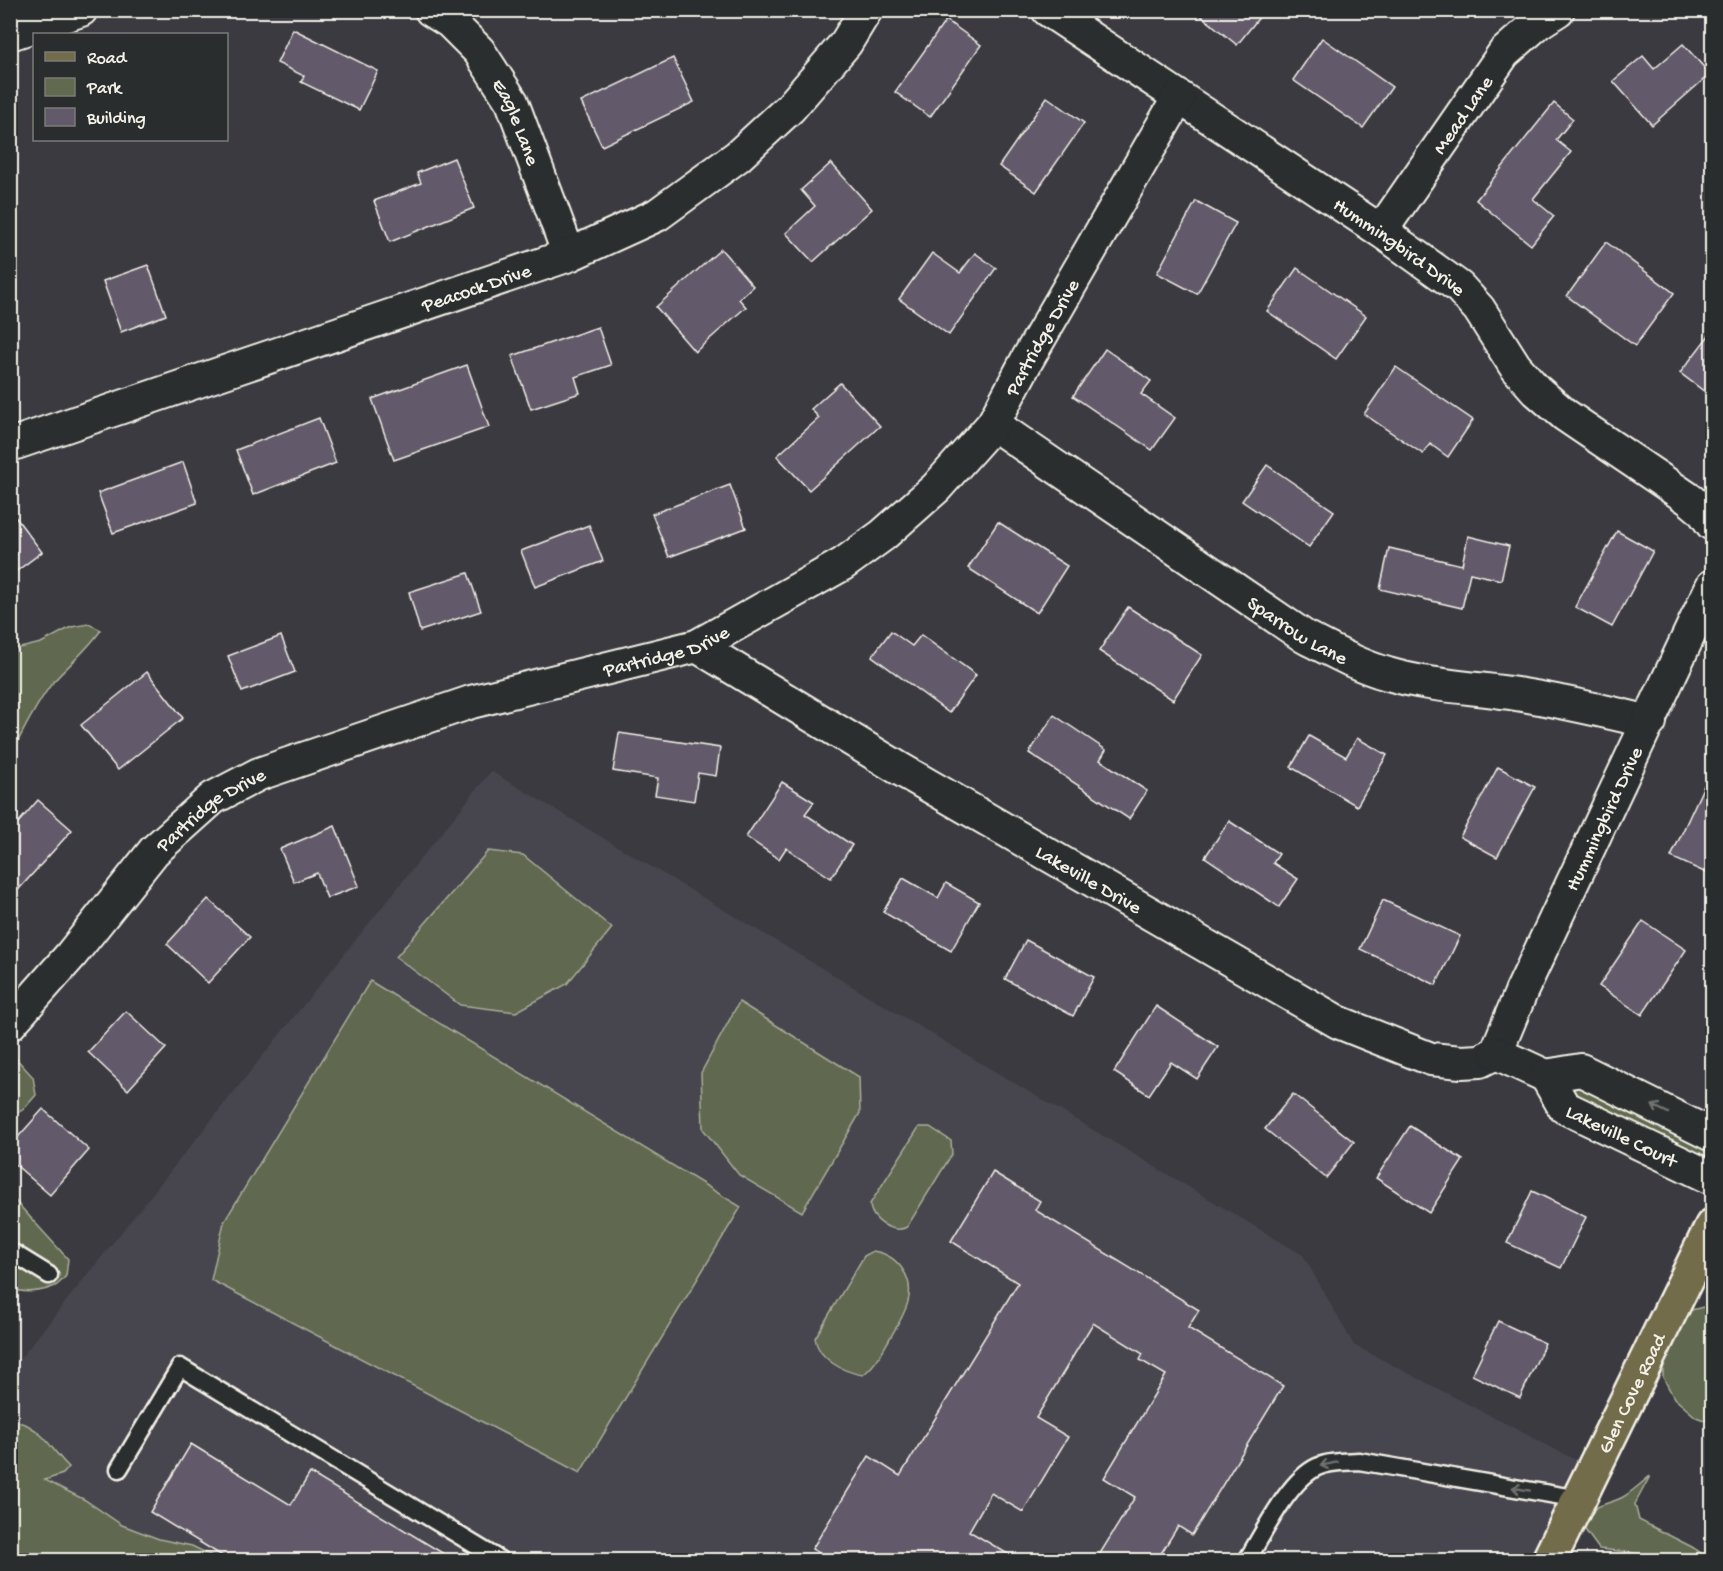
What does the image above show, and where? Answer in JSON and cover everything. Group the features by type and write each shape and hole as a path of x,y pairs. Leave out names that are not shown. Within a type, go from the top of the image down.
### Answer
{"main road":[{"name":"Glen Cove Road","path":"1549,1560 1713,1226"}],"street":[{"path":"10,34 81,10"},
{"name":"Eagle Lane","path":"431,10 450,22 479,51 512,102 569,255"},
{"name":"Peacock Drive","path":"10,446 569,255 657,215 738,156 790,108 846,43 866,10"},
{"name":"Hummingbird Drive","path":"1048,10 1381,231 1459,287 1470,298 1515,366 1536,390 1565,415 1689,499 1713,524"},
{"name":"Mead Lane","path":"1381,231 1504,53 1538,23 1558,10"},
{"name":"Partridge Drive","path":"10,1024 71,955 154,851 213,798 259,774 471,702 697,646 843,564 883,535 936,488 993,424 1027,360 1179,97"},
{"name":"Sparrow Lane","path":"993,424 1305,637 1353,662 1389,675 1417,681 1582,705 1650,722"},
{"name":"Hummingbird Drive","path":"1496,1053 1522,990 1713,586"},
{"name":"Lakeville Drive","path":"697,646 900,769 1338,1022 1431,1059 1461,1062 1480,1060 1496,1053"},
{"path":"1496,1053 1546,1077"},
{"name":"Lakeville Court","path":"1713,1135 1581,1070 1546,1077 1564,1107 1713,1178"}],"lane":[{"path":"10,1251 49,1275"},
{"path":"119,1469 180,1367 500,1560"},
{"path":"1247,1560 1291,1489 1318,1466 1338,1462 1359,1461 1579,1499"}],"shaded area":[{"path":"491,771 1303,1255 1354,1345 1593,1469 1548,1560 167,1560 11,1503 10,1371"}],"green space":[{"path":"89,624 101,630 48,688 11,757 11,650 41,643 71,627"},
{"path":"488,851 523,855 612,928 567,984 516,1012 460,1005 396,957"},
{"path":"370,981 741,1207 580,1473 211,1280 224,1222"},
{"path":"739,1002 859,1077 860,1113 802,1212 739,1175 703,1129 701,1073"},
{"path":"11,1055 33,1077 36,1095 24,1109 11,1117"},
{"path":"1581,1070 1712,1135 1712,1178 1564,1107 1546,1076"},
{"path":"919,1127 930,1127 951,1141 952,1154 907,1227 895,1229 878,1220 870,1204"},
{"path":"10,1195 68,1259 66,1276 55,1286 33,1292 11,1288"},
{"path":"873,1251 890,1257 900,1266 908,1279 909,1296 904,1314 872,1367 863,1375 840,1368 826,1358 815,1338 864,1256"},
{"path":"1707,1306 1712,1308 1712,1423 1696,1417 1674,1398 1663,1377 1663,1337 1680,1313"},
{"path":"11,1420 35,1430 69,1467 63,1474 45,1480 85,1500 122,1525 159,1539 192,1546 220,1560 11,1560"},
{"path":"1650,1476 1635,1504 1639,1520 1712,1560 1665,1560 1645,1554 1599,1549 1583,1527 1590,1513 1598,1506 1623,1497"}],"building":[{"path":"1194,10 1265,10 1237,45"},
{"path":"946,20 981,45 930,117 895,92"},
{"path":"293,29 378,71 359,110 301,82 304,76 277,63"},
{"path":"1322,38 1392,87 1363,128 1293,80"},
{"path":"1683,44 1710,74 1652,125 1613,81 1643,56 1654,69"},
{"path":"673,58 694,102 602,146 581,102"},
{"path":"1047,97 1084,123 1036,192 999,166"},
{"path":"1554,103 1573,119 1556,140 1571,152 1533,199 1554,216 1531,245 1476,200"},
{"path":"454,158 474,208 390,242 374,201 421,183 417,173"},
{"path":"831,163 872,209 813,262 786,233 815,206 801,190"},
{"path":"1196,201 1236,223 1197,294 1157,273"},
{"path":"1606,242 1674,293 1635,346 1567,296"},
{"path":"721,249 753,286 739,299 746,307 695,352 656,307"},
{"path":"932,253 960,273 975,253 996,268 949,335 899,299"},
{"path":"148,265 166,315 121,332 103,281"},
{"path":"1297,268 1366,316 1336,359 1267,311"},
{"path":"598,327 611,365 575,377 580,393 531,409 512,356"},
{"path":"1713,330 1713,398 1680,373"},
{"path":"1105,349 1151,381 1141,394 1175,418 1152,450 1073,396"},
{"path":"467,365 489,427 394,460 372,399"},
{"path":"1396,367 1473,420 1448,457 1430,444 1423,454 1364,414"},
{"path":"840,383 880,426 809,490 777,456 819,418 811,409"},
{"path":"319,418 336,463 253,495 236,450"},
{"path":"183,462 197,503 113,533 98,493"},
{"path":"1267,465 1334,511 1309,547 1242,501"},
{"path":"730,485 746,528 669,557 652,514"},
{"path":"10,510 42,552 10,576"},
{"path":"998,522 1067,566 1037,613 968,568"},
{"path":"589,525 603,561 535,587 521,551"},
{"path":"1617,531 1653,551 1612,627 1575,607"},
{"path":"1468,536 1509,546 1501,580 1470,573 1462,608 1380,589 1389,548 1462,565"},
{"path":"468,573 481,611 420,631 409,592"},
{"path":"1128,607 1202,655 1173,700 1099,651"},
{"path":"891,631 912,646 921,635 976,675 949,713 872,656"},
{"path":"281,636 295,672 242,692 228,656"},
{"path":"147,672 183,718 118,770 81,725"},
{"path":"1054,715 1106,750 1100,760 1147,791 1129,819 1029,753"},
{"path":"619,733 720,748 716,776 698,773 694,801 655,795 658,778 613,771"},
{"path":"1309,736 1346,757 1357,738 1387,755 1357,806 1291,767"},
{"path":"1713,766 1713,876 1671,857"},
{"path":"1498,767 1535,787 1497,857 1460,837"},
{"path":"782,782 814,802 805,814 852,845 831,878 786,848 779,859 746,837"},
{"path":"38,800 72,830 10,899 10,832"},
{"path":"1229,821 1279,854 1273,863 1298,879 1279,907 1205,857"},
{"path":"335,826 359,886 327,898 317,873 294,882 280,849"},
{"path":"903,878 938,898 946,883 979,902 951,951 883,912"},
{"path":"208,899 250,937 208,983 167,944"},
{"path":"1383,900 1460,936 1436,985 1360,949"},
{"path":"1643,921 1686,950 1642,1015 1599,986"},
{"path":"1026,940 1094,977 1073,1016 1005,979"},
{"path":"1156,1006 1218,1047 1197,1079 1171,1062 1149,1095 1114,1072"},
{"path":"126,1011 166,1048 128,1090 88,1052"},
{"path":"1293,1094 1354,1142 1326,1178 1265,1129"},
{"path":"43,1109 89,1150 50,1195 10,1160 10,1146"},
{"path":"1410,1126 1463,1160 1429,1213 1376,1178"},
{"path":"993,1172 1040,1201 1035,1210 1199,1310 1188,1328 1283,1386 1192,1535 1178,1526 1157,1560 1096,1560 1135,1497 1104,1478 1166,1375 1140,1360 1143,1354 1093,1323 1036,1418 1068,1437 1023,1512 991,1493 969,1531 1018,1560 832,1560 812,1549 869,1456 900,1476 1018,1283 951,1241"},
{"path":"1532,1191 1586,1217 1561,1268 1507,1243"},
{"path":"1498,1321 1545,1343 1520,1398 1472,1375"},
{"path":"191,1444 291,1505 310,1473 454,1560 229,1560 150,1512"}]}
